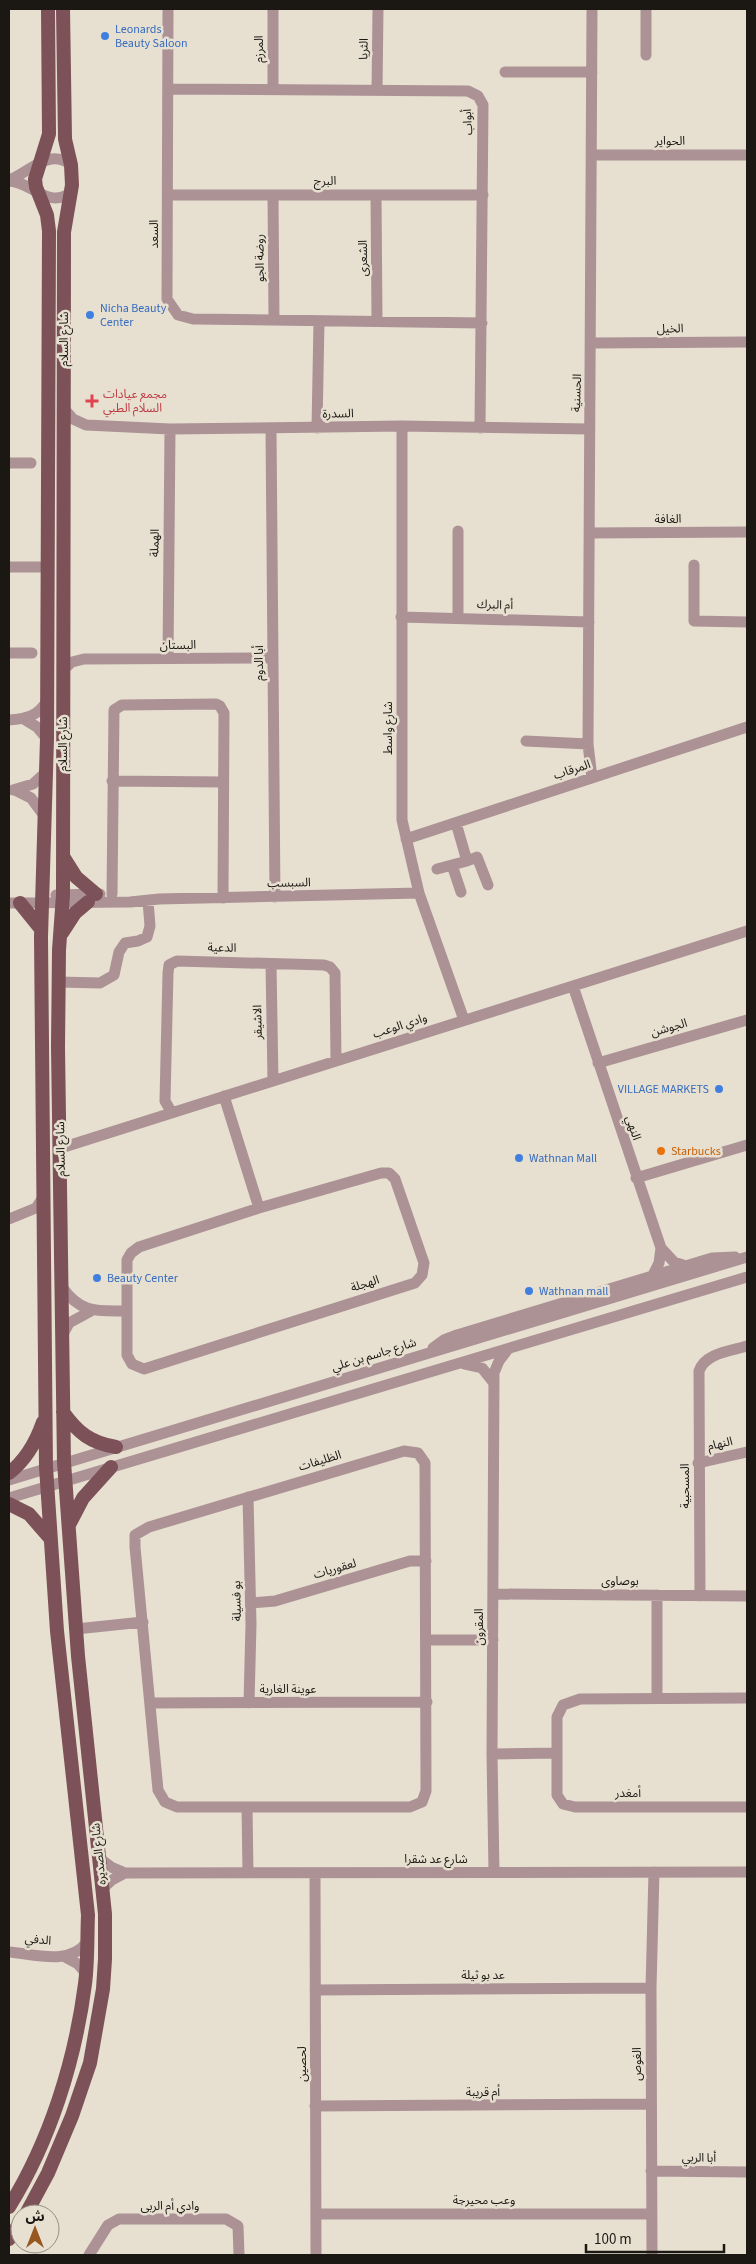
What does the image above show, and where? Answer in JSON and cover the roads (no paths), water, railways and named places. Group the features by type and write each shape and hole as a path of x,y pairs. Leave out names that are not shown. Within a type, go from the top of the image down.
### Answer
{"main road":[{"name":"شارع السلام","path":"47,1486 41,929 47,739 49,231 46,208 39,195 35,179 49,134 48,9"},
{"name":"شارع السلام","path":"63,9 65,140 71,165 72,192 64,232 63,899 59,982 65,1481"},
{"path":"61,935 75,913 92,898 76,877 63,854"},
{"path":"12,901 41,929"},
{"path":"64,1412 84,1437 104,1445 116,1446"},
{"path":"9,1473 18,1466 29,1452 46,1414"},
{"path":"69,1526 83,1498 111,1467"},
{"name":"شارع الصديره","path":"31,2204 48,2173 69,2124 90,2063 103,1989 105,1959 102,1889 76,1629 65,1481"},
{"name":"شارع الصديره","path":"9,2208 54,2111 71,2060 86,1973 85,1889 49,1538 47,1486"},
{"path":"9,1504 29,1514 49,1538"}],"street":[{"name":"السعد","path":"168,9 167,299 178,315 193,319 482,323"},
{"name":"المرزم","path":"273,9 273,89"},
{"name":"الثريا","path":"377,90 378,9"},
{"name":"الحسنية","path":"592,9 592,343 588,744 592,778"},
{"path":"646,9 646,55"},
{"path":"505,72 592,72"},
{"name":"أبواب","path":"168,88 468,91 478,96 483,106 480,428"},
{"name":"الحواير","path":"592,155 747,155"},
{"path":"9,181 24,174 39,163 54,158 63,160 71,165"},
{"path":"9,181 27,186 39,195 54,199 72,192"},
{"name":"البرج","path":"168,194 483,195"},
{"name":"روضة الجو","path":"273,195 274,320"},
{"name":"الشعرى","path":"376,195 376,321"},
{"path":"317,428 319,321"},
{"name":"الخيل","path":"592,343 747,342"},
{"path":"64,409 73,419 86,425"},
{"path":"64,441 73,430 86,425"},
{"name":"السدرة","path":"86,425 170,429 402,426 590,429"},
{"name":"شارع واسط","path":"402,426 402,820 419,893 464,1020"},
{"name":"الهملة","path":"168,658 170,429"},
{"name":"أبا الدوم","path":"271,429 275,897"},
{"path":"9,464 31,463"},
{"path":"458,531 458,618"},
{"name":"الغافة","path":"589,533 747,532"},
{"path":"694,565 694,621 747,622"},
{"path":"9,567 48,567"},
{"name":"أم البرك","path":"401,616 589,622"},
{"path":"63,644 84,659"},
{"path":"9,653 32,653"},
{"name":"البستان","path":"63,670 72,662 84,659 273,658"},
{"path":"9,720 24,720 37,713 47,701"},
{"path":"112,894 113,714 117,706 216,704 220,706 224,713 223,898"},
{"path":"24,720 37,727 47,739"},
{"name":"المرقاب","path":"406,839 747,727"},
{"path":"526,741 588,744"},
{"path":"12,790 33,784 45,772"},
{"path":"112,781 223,782"},
{"path":"12,790 31,798 45,817"},
{"path":"456,823 466,860"},
{"path":"437,869 477,857 488,885"},
{"path":"452,865 461,892"},
{"name":"السبسب","path":"12,901 92,898 154,900 419,893"},
{"name":"السبسب","path":"92,898 112,894 154,900"},
{"path":"59,982 100,983 114,974 119,952 125,942 138,941 146,937 150,926 154,900"},
{"name":"وادي الوعب","path":"61,1148 747,931"},
{"name":"الدعية","path":"172,1112 165,1101 170,965 177,961 324,965 330,967 335,973 336,1060"},
{"name":"الاشيقر","path":"271,964 273,1080"},
{"name":"النهي","path":"573,986 661,1248"},
{"name":"الجوشن","path":"598,1063 747,1020"},
{"path":"224,1096 259,1208"},
{"path":"636,1178 747,1145"},
{"name":"الهجلة","path":"381,1173 390,1173 395,1179 424,1263 422,1275 415,1282 144,1369 132,1364 127,1355 128,1260 131,1253 139,1248 259,1208 381,1173"},
{"path":"14,1217 36,1208 44,1196"},
{"path":"14,1217 35,1218 44,1226"},
{"path":"661,1248 669,1258 686,1266"},
{"path":"652,1276 659,1263 661,1248"},
{"path":"428,1353 438,1344 451,1337 652,1276 719,1257 746,1258"},
{"name":"شارع جاسم بن علي","path":"9,1480 46,1467 746,1258"},
{"path":"9,1498 747,1277"},
{"path":"62,1287 80,1307 91,1310 127,1311"},
{"path":"63,1334 69,1323 91,1310"},
{"name":"المسحبية","path":"700,1596 699,1376 701,1366 709,1358 747,1346"},
{"name":"المقرون","path":"494,1872 492,1594 494,1383 495,1367 508,1349"},
{"path":"460,1363 482,1368 494,1383"},
{"name":"الظليفات","path":"404,1450 418,1453 425,1463 426,1561 426,1791 422,1802 410,1808 177,1806 165,1802 158,1790 135,1535 149,1527 404,1450"},
{"name":"النهام","path":"698,1463 747,1452"},
{"name":"بو فسيلة","path":"248,1498 251,1603 249,1703"},
{"name":"لعقوريات","path":"251,1603 275,1601 410,1561 426,1561"},
{"name":"بوصاوى","path":"492,1594 747,1596"},
{"path":"657,1595 657,1698"},
{"path":"76,1629 143,1622"},
{"path":"427,1640 492,1640"},
{"name":"أمغدر","path":"747,1698 580,1699 562,1705 557,1717 557,1795 562,1804 575,1807 747,1807"},
{"name":"عوينة الغارية","path":"150,1703 427,1702"},
{"path":"492,1754 557,1754"},
{"path":"247,1806 248,1873"},
{"name":"شارع عد شقرا","path":"99,1858 111,1867 125,1873 747,1872"},
{"name":"الغوص","path":"652,2255 651,1988 654,1872"},
{"path":"102,1889 115,1878 125,1873"},
{"name":"لحصين","path":"315,1873 316,2255"},
{"name":"الدفي","path":"65,1957 79,1951 87,1942"},
{"name":"الدفي","path":"9,1952 65,1957 78,1964 86,1973"},
{"name":"عد بو ثيلة","path":"315,1990 651,1988"},
{"name":"أم قريبة","path":"315,2106 651,2104"},
{"name":"أبا الربي","path":"651,2171 747,2172"},
{"name":"وعب محيرجة","path":"316,2214 651,2214"},
{"name":"وادي أم الربى","path":"89,2255 108,2225 119,2219 226,2219 238,2226 239,2255"}],"place":[{"name":"Leonards Beauty Saloon","path":"105,36"},
{"name":"Nicha Beauty Center","path":"90,315"},
{"name":"مجمع عيادات السلام الطبي","path":"92,401"},
{"name":"VILLAGE MARKETS","path":"719,1089"},
{"name":"Starbucks","path":"661,1151"},
{"name":"Wathnan Mall","path":"519,1158"},
{"name":"Beauty Center","path":"97,1278"},
{"name":"Wathnan mall","path":"529,1291"}]}
